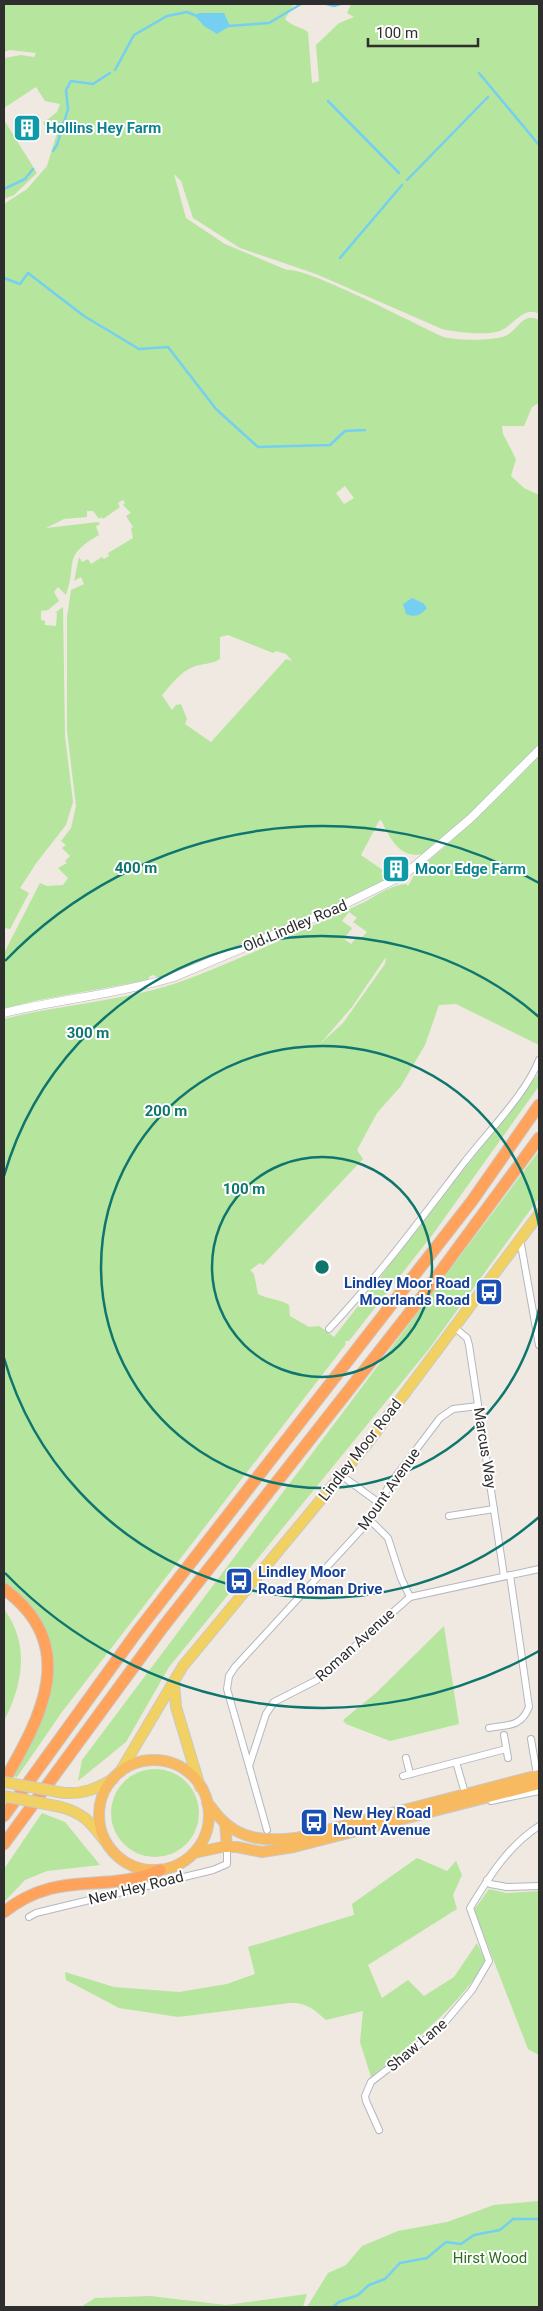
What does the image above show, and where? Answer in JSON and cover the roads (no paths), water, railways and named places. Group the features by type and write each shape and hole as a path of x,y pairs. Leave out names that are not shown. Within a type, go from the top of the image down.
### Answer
{"highway":[{"path":"4,1816 137,1632 472,1201 539,1105"},
{"path":"4,1844 168,1619 421,1298 539,1138"},
{"path":"4,1589 16,1598 34,1620 45,1644 48,1661 48,1683 36,1723 4,1782"},
{"path":"160,1870 138,1868 125,1863 114,1854 105,1841 99,1821 99,1806 105,1790 117,1775 135,1764 153,1760 168,1762 181,1768 200,1786 207,1803 225,1823 258,1840 296,1838 465,1794 538,1778"},
{"name":"New Hey Road","path":"194,1853 227,1847 262,1852 294,1847 420,1813 538,1778"},
{"path":"4,1912 32,1894 51,1887 70,1883 139,1879 183,1862 194,1853 205,1834 208,1825 207,1803"},
{"path":"225,1823 227,1847"}],"main road":[{"name":"Lindley Moor Road","path":"117,1775 148,1729 174,1682 194,1653 368,1444 539,1214"},
{"path":"174,1682 176,1707 200,1786"},
{"path":"4,1782 64,1793 80,1794 97,1788 117,1775"},
{"path":"4,1796 74,1811 87,1818 105,1841"}],"street":[{"name":"Old Lindley Road","path":"4,1013 137,987 174,977 364,896 404,875 427,857 472,818 539,750"},
{"path":"329,1329 417,1226 494,1127 532,1074 539,1060"},
{"path":"520,1239 532,1297 539,1345"},
{"path":"532,1297 539,1296"},
{"name":"Marcus Way","path":"454,1327 467,1338 469,1345 494,1509 529,1707 525,1717 517,1723 488,1728"},
{"name":"Mount Avenue","path":"249,1766 227,1689 229,1676 241,1660 370,1520 390,1484 446,1412 453,1409 478,1406"},
{"path":"341,1475 379,1503"},
{"path":"449,1516 494,1509"},
{"path":"370,1520 388,1538 401,1578 410,1597"},
{"name":"Roman Avenue","path":"249,1766 266,1714 274,1702 303,1689 324,1676 410,1597 539,1570"},
{"path":"504,1735 508,1758"},
{"path":"531,1739 538,1778"},
{"path":"402,1776 506,1749"},
{"path":"406,1758 410,1774"},
{"path":"456,1762 465,1794"},
{"path":"249,1766 267,1830"},
{"name":"New Hey Road","path":"420,1813 539,1791"},
{"path":"539,1826 528,1834 494,1869 488,1880 490,1884 507,1887 539,1886"},
{"name":"New Hey Road","path":"29,1917 36,1913 213,1870 227,1864 227,1847"},
{"name":"Shaw Lane","path":"379,2130 366,2101 371,2082 440,2028 472,1990 489,1962 470,1908 488,1880"}],"water":[{"path":"199,13 224,13 230,26 217,34 204,26 195,16"},
{"path":"412,598 423,603 427,608 418,615 406,614 403,604"}],"waterway":[{"path":"228,26 269,23 301,4"},
{"path":"327,4 334,6 340,4"},
{"path":"115,70 134,35 167,16 187,12 197,16"},
{"path":"53,151 57,145 68,109 66,90 71,81 93,84 110,73"},
{"path":"479,73 539,145"},
{"path":"407,180 488,97"},
{"path":"328,101 399,173"},
{"path":"4,189 25,179 33,169"},
{"path":"340,258 402,185"},
{"path":"4,278 20,284 28,273 84,316 139,349 168,347 216,409 258,447 330,445 345,431 365,430"},
{"path":"333,2307 339,2302 358,2295 369,2285 385,2279 400,2263 427,2258 446,2242 461,2244 474,2235 500,2230 513,2219 539,2219"}],"place":[{"name":"Hollins Hey Farm","path":"27,128"},
{"name":"Moor Edge Farm","path":"396,869"},
{"name":"Lindley Moor Road Moorlands Road","path":"489,1292"},
{"name":"Lindley Moor Road Roman Drive","path":"239,1581"},
{"name":"New Hey Road Mount Avenue","path":"314,1822"}],"park label":[{"name":"Hirst Wood","path":"490,2258"}]}
